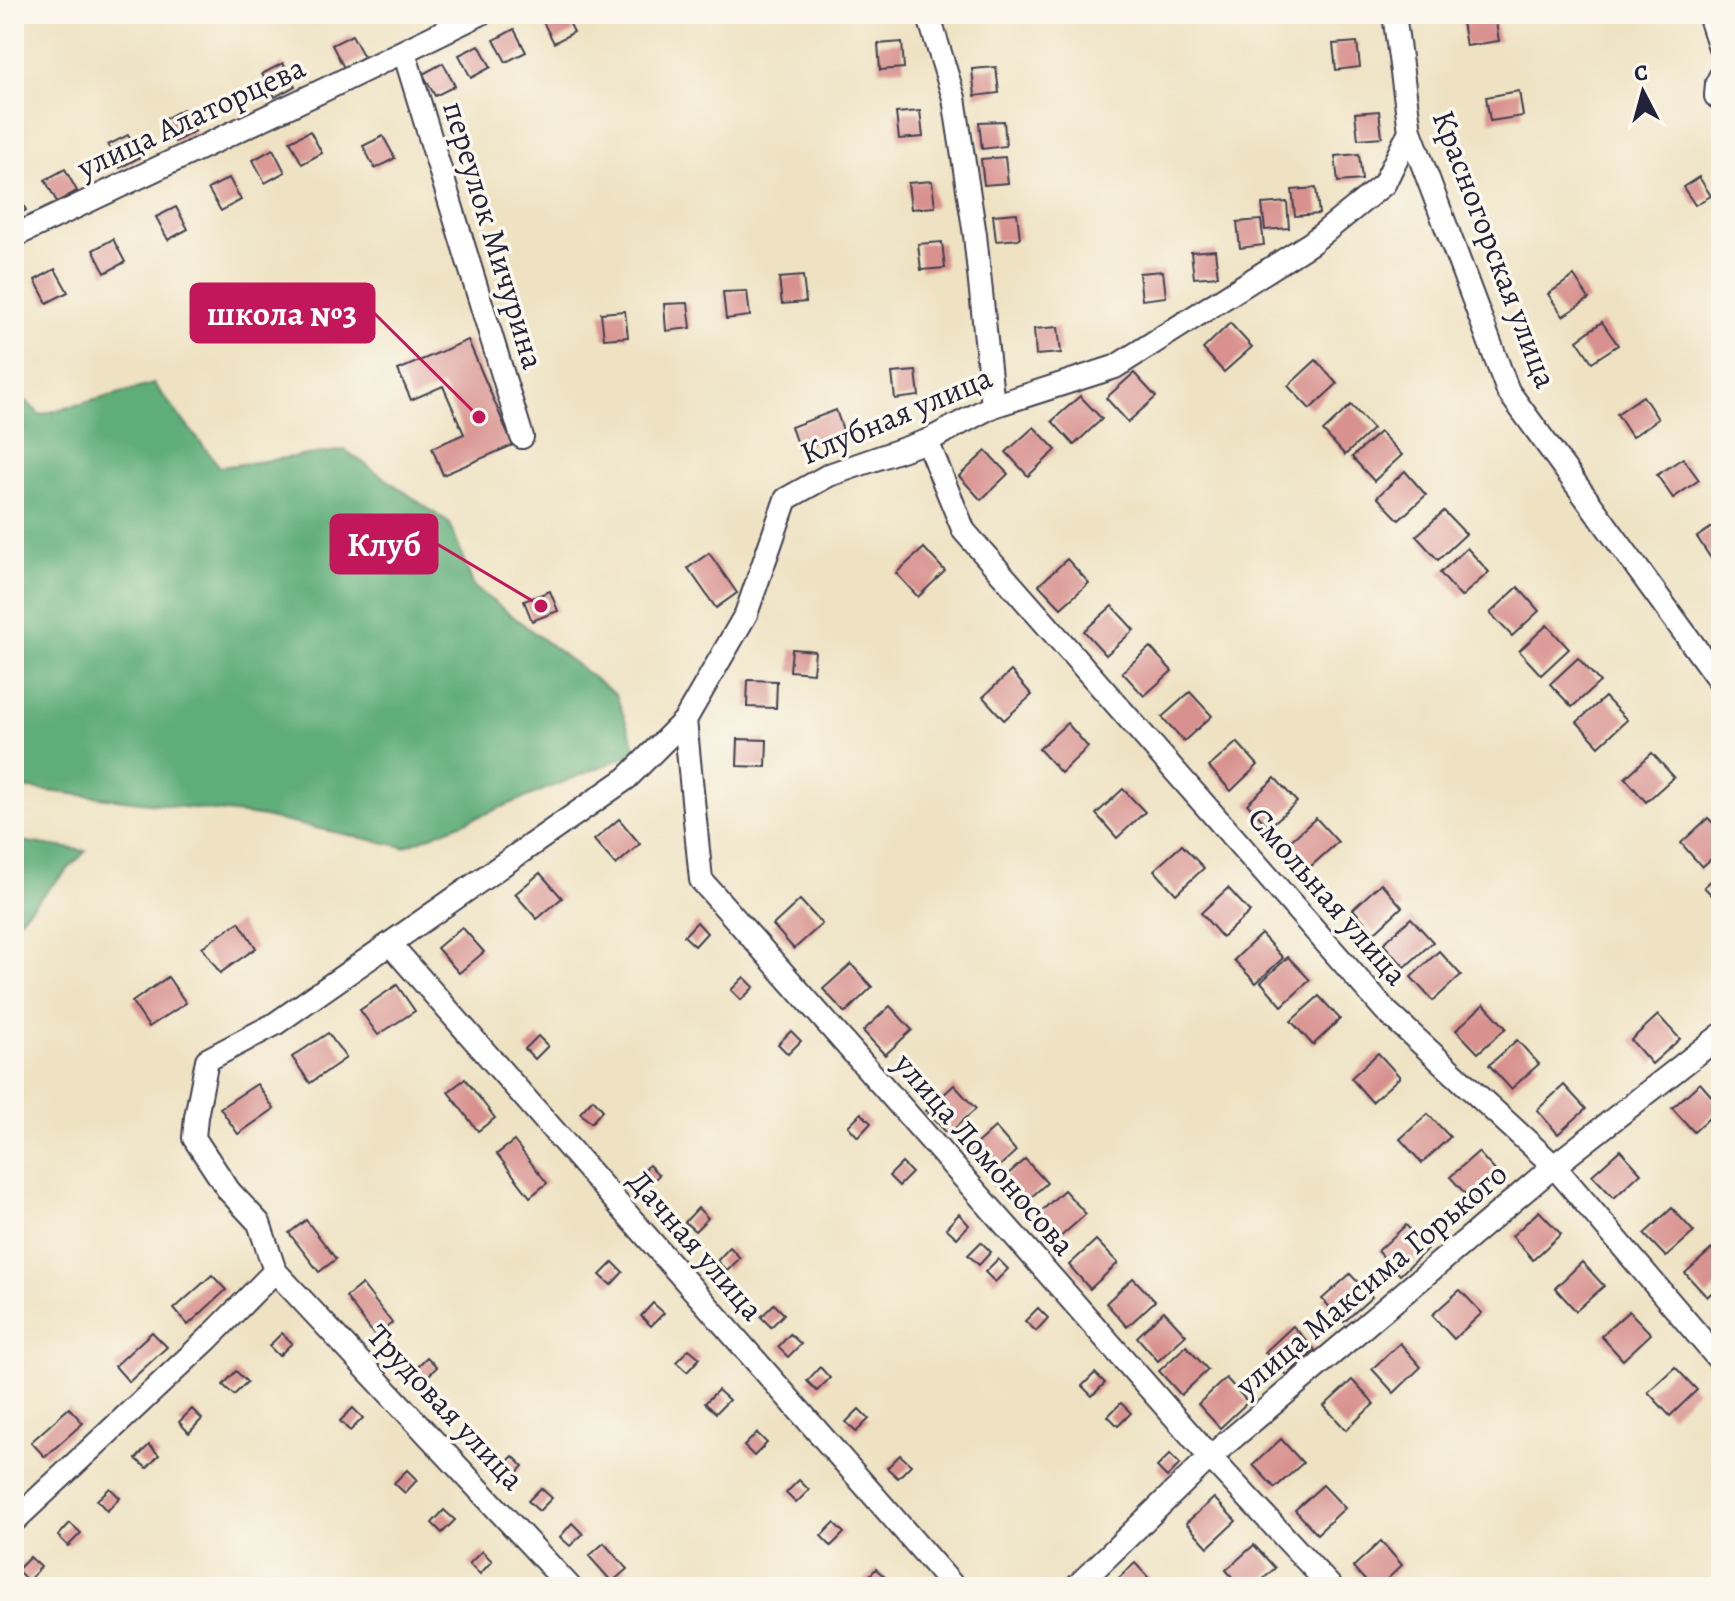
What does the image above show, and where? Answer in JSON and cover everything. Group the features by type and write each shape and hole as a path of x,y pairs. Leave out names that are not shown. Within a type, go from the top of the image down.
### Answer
{"street":[{"name":"улица Алаторцева","path":"14,236 480,14"},
{"path":"928,14 954,98 975,235 993,406"},
{"name":"Красногорская улица","path":"1394,14 1410,131 1508,391 1721,683"},
{"path":"1709,14 1721,51"},
{"name":"переулок Мичурина","path":"404,52 522,437"},
{"path":"1721,75 1716,96 1721,100"},
{"name":"Клубная улица","path":"391,945 627,778 685,720 746,614 786,499 829,475 927,441 993,406 1115,367 1311,243 1384,184 1410,131"},
{"name":"Смольная улица","path":"927,441 964,531 1385,1010 1554,1166 1721,1362"},
{"name":"улица Ломоносова","path":"685,720 701,880 1210,1457 1331,1587"},
{"name":"Трудовая улица","path":"391,945 275,1024 207,1060 194,1138 229,1191 259,1223 275,1271 570,1587"},
{"name":"Дачная улица","path":"391,945 954,1587"},
{"name":"улица Максима Горького","path":"1076,1587 1210,1457 1554,1166 1721,1035"},
{"path":"14,1521 208,1339 275,1271"}],"green space":[{"path":"154,384 220,467 345,450 450,524 474,587 616,695 637,752 404,847 259,816 14,787 14,389 40,415"},
{"path":"14,840 86,851 14,924"}],"building":[{"path":"553,14 565,14 574,32 554,43 542,20"},
{"path":"1330,14 1354,14 1355,22 1331,24"},
{"path":"1495,17 1499,41 1466,46 1462,22"},
{"path":"514,29 526,52 506,62 494,40"},
{"path":"352,35 364,57 344,68 332,45"},
{"path":"902,42 904,68 880,70 878,44"},
{"path":"1357,42 1360,67 1336,70 1333,44"},
{"path":"479,45 491,67 471,78 459,55"},
{"path":"283,63 295,86 275,97 262,74"},
{"path":"443,63 455,86 435,96 423,74"},
{"path":"996,67 999,93 975,96 972,69"},
{"path":"1519,91 1523,116 1490,121 1486,97"},
{"path":"183,109 195,131 175,142 163,120"},
{"path":"920,111 923,137 899,139 896,113"},
{"path":"1379,111 1382,137 1358,139 1355,113"},
{"path":"1004,121 1006,146 982,149 979,122"},
{"path":"310,131 322,153 302,164 290,141"},
{"path":"128,135 140,157 120,168 108,145"},
{"path":"383,136 395,158 375,169 363,146"},
{"path":"273,149 285,172 265,183 253,160"},
{"path":"1359,154 1362,180 1338,182 1335,156"},
{"path":"1005,157 1008,183 984,185 981,159"},
{"path":"65,169 77,191 57,202 45,180"},
{"path":"1699,177 1711,196 1695,205 1683,187"},
{"path":"229,178 241,200 221,211 208,189"},
{"path":"932,181 935,207 911,209 908,183"},
{"path":"14,187 26,210 14,217"},
{"path":"1316,188 1319,214 1295,216 1292,190"},
{"path":"1287,202 1289,228 1265,230 1262,204"},
{"path":"176,207 188,229 168,240 156,217"},
{"path":"1017,213 1020,239 996,241 993,215"},
{"path":"1261,220 1264,245 1240,248 1237,222"},
{"path":"113,239 125,262 105,273 93,250"},
{"path":"942,242 945,268 921,270 918,244"},
{"path":"1215,250 1218,276 1194,278 1191,252"},
{"path":"55,269 68,292 47,303 35,280"},
{"path":"1163,271 1166,297 1142,300 1139,273"},
{"path":"803,276 806,302 782,304 779,278"},
{"path":"1574,276 1589,299 1563,316 1548,294"},
{"path":"747,291 750,316 726,319 723,292"},
{"path":"688,303 691,328 666,331 664,304"},
{"path":"625,311 628,337 604,339 601,313"},
{"path":"1602,322 1618,345 1592,362 1577,340"},
{"path":"1230,323 1252,347 1224,372 1203,349"},
{"path":"1058,327 1061,353 1036,355 1034,329"},
{"path":"468,340 513,445 443,475 432,448 464,434 443,386 411,400 398,370"},
{"path":"1316,360 1337,384 1310,409 1288,386"},
{"path":"916,371 919,396 895,399 892,373"},
{"path":"1134,373 1156,397 1128,422 1106,398"},
{"path":"1080,396 1102,419 1074,445 1052,421"},
{"path":"1643,396 1658,419 1632,437 1617,414"},
{"path":"1351,405 1373,429 1345,455 1323,431"},
{"path":"836,410 844,433 799,450 791,427"},
{"path":"1034,427 1056,450 1028,476 1006,452"},
{"path":"1380,432 1402,455 1374,481 1352,457"},
{"path":"986,451 1008,474 981,500 959,476"},
{"path":"1683,458 1699,480 1673,498 1657,475"},
{"path":"1405,471 1426,495 1399,520 1377,497"},
{"path":"1444,511 1466,534 1438,560 1416,536"},
{"path":"1721,521 1721,554 1712,560 1697,537"},
{"path":"924,548 945,571 918,597 896,573"},
{"path":"1467,548 1489,572 1461,597 1440,573"},
{"path":"709,553 737,593 716,608 688,568"},
{"path":"1067,559 1089,583 1061,608 1039,585"},
{"path":"1518,587 1539,611 1512,636 1490,613"},
{"path":"550,591 558,611 532,621 524,601"},
{"path":"1112,606 1134,630 1106,655 1084,631"},
{"path":"1547,625 1569,649 1541,675 1519,651"},
{"path":"1150,647 1172,671 1144,696 1122,672"},
{"path":"792,649 815,651 813,673 790,671"},
{"path":"1578,658 1600,682 1572,707 1550,684"},
{"path":"1011,671 1032,695 1004,720 983,697"},
{"path":"748,680 777,681 776,708 747,707"},
{"path":"1190,692 1212,716 1184,741 1162,717"},
{"path":"1605,697 1627,720 1599,746 1577,722"},
{"path":"1067,723 1088,747 1061,773 1039,749"},
{"path":"738,739 767,740 766,767 737,766"},
{"path":"1237,742 1258,765 1231,791 1209,767"},
{"path":"1652,753 1674,777 1646,802 1625,778"},
{"path":"1275,778 1297,802 1269,827 1247,804"},
{"path":"1123,789 1145,812 1117,838 1096,814"},
{"path":"1316,818 1338,842 1310,867 1288,843"},
{"path":"1708,818 1721,831 1721,850 1702,867 1681,843"},
{"path":"619,819 640,844 616,865 594,840"},
{"path":"1182,845 1204,868 1176,894 1154,870"},
{"path":"1721,872 1721,905 1704,887"},
{"path":"540,873 562,898 537,919 515,894"},
{"path":"1381,883 1402,907 1374,933 1353,909"},
{"path":"1228,888 1250,912 1222,937 1201,913"},
{"path":"800,900 822,924 794,949 773,925"},
{"path":"1411,918 1433,942 1405,967 1383,944"},
{"path":"239,922 256,948 220,973 202,947"},
{"path":"697,922 707,933 695,946 684,936"},
{"path":"462,927 484,952 459,973 437,948"},
{"path":"1261,934 1283,958 1256,983 1234,960"},
{"path":"1439,951 1461,975 1433,1001 1411,977"},
{"path":"1288,957 1310,980 1282,1006 1261,982"},
{"path":"851,964 872,987 845,1013 823,989"},
{"path":"168,977 186,1003 149,1027 132,1002"},
{"path":"744,977 754,987 741,1000 731,990"},
{"path":"397,985 415,1011 378,1035 360,1010"},
{"path":"1319,996 1340,1019 1313,1045 1291,1021"},
{"path":"1484,1004 1506,1028 1478,1053 1456,1030"},
{"path":"890,1006 912,1030 885,1055 863,1031"},
{"path":"1658,1015 1680,1039 1652,1064 1631,1040"},
{"path":"791,1031 801,1041 788,1054 778,1044"},
{"path":"328,1033 346,1058 310,1083 292,1057"},
{"path":"538,1036 548,1046 535,1059 525,1049"},
{"path":"1517,1040 1539,1064 1511,1089 1489,1065"},
{"path":"1378,1053 1400,1077 1372,1102 1351,1078"},
{"path":"465,1079 495,1118 478,1131 448,1092"},
{"path":"1700,1083 1721,1107 1694,1132 1672,1108"},
{"path":"257,1084 274,1109 238,1134 220,1108"},
{"path":"954,1085 976,1109 948,1134 926,1111"},
{"path":"1564,1085 1586,1109 1558,1134 1537,1110"},
{"path":"593,1099 603,1110 591,1123 580,1113"},
{"path":"861,1113 871,1123 858,1137 848,1126"},
{"path":"1428,1114 1450,1137 1422,1163 1400,1139"},
{"path":"995,1127 1016,1151 989,1176 967,1152"},
{"path":"514,1141 547,1183 530,1197 497,1154"},
{"path":"1620,1150 1641,1173 1614,1198 1592,1175"},
{"path":"1478,1152 1500,1176 1472,1201 1450,1177"},
{"path":"1025,1159 1047,1183 1019,1208 997,1184"},
{"path":"902,1163 912,1173 899,1186 889,1176"},
{"path":"649,1165 659,1175 646,1188 636,1178"},
{"path":"1064,1190 1086,1214 1058,1239 1036,1216"},
{"path":"698,1208 708,1218 695,1231 685,1222"},
{"path":"1672,1208 1694,1232 1666,1257 1644,1234"},
{"path":"1539,1211 1561,1234 1533,1260 1512,1236"},
{"path":"959,1214 969,1225 957,1238 946,1228"},
{"path":"306,1220 336,1259 319,1272 289,1233"},
{"path":"1406,1225 1427,1249 1400,1275 1378,1251"},
{"path":"1096,1240 1118,1263 1090,1289 1069,1265"},
{"path":"981,1242 991,1252 979,1265 968,1255"},
{"path":"730,1247 740,1258 727,1271 717,1261"},
{"path":"1713,1248 1721,1257 1721,1284 1707,1297 1685,1273"},
{"path":"998,1259 1008,1269 995,1282 985,1272"},
{"path":"613,1262 623,1272 611,1285 600,1275"},
{"path":"1582,1262 1604,1286 1576,1311 1555,1288"},
{"path":"1350,1274 1372,1297 1344,1322 1322,1299"},
{"path":"212,1275 226,1290 188,1325 174,1309"},
{"path":"1133,1278 1155,1301 1127,1327 1106,1303"},
{"path":"362,1284 392,1323 375,1336 346,1297"},
{"path":"1460,1290 1482,1313 1454,1339 1432,1315"},
{"path":"653,1303 664,1313 651,1326 641,1316"},
{"path":"774,1304 784,1314 771,1327 761,1317"},
{"path":"1038,1308 1048,1318 1036,1331 1025,1321"},
{"path":"1164,1311 1186,1335 1158,1361 1137,1337"},
{"path":"1629,1311 1651,1334 1623,1360 1601,1336"},
{"path":"1293,1326 1315,1350 1287,1375 1265,1352"},
{"path":"152,1332 167,1347 129,1382 115,1366"},
{"path":"282,1333 292,1343 279,1356 269,1346"},
{"path":"790,1334 801,1344 788,1357 778,1347"},
{"path":"1400,1343 1421,1367 1394,1393 1372,1369"},
{"path":"1186,1346 1208,1370 1181,1395 1159,1371"},
{"path":"689,1349 700,1358 687,1372 676,1362"},
{"path":"427,1357 437,1367 424,1380 414,1370"},
{"path":"820,1367 830,1378 817,1391 807,1381"},
{"path":"1675,1367 1697,1390 1670,1416 1648,1392"},
{"path":"236,1371 247,1382 234,1395 223,1385"},
{"path":"1095,1373 1105,1383 1092,1396 1082,1386"},
{"path":"1226,1378 1248,1402 1220,1428 1198,1404"},
{"path":"1352,1380 1374,1404 1346,1430 1324,1406"},
{"path":"718,1390 729,1400 716,1413 705,1403"},
{"path":"1121,1403 1131,1413 1118,1426 1108,1416"},
{"path":"69,1408 83,1423 45,1457 31,1442"},
{"path":"353,1408 363,1418 350,1431 340,1421"},
{"path":"192,1409 202,1419 189,1433 179,1422"},
{"path":"859,1409 869,1419 856,1432 846,1422"},
{"path":"757,1433 767,1443 754,1456 744,1446"},
{"path":"1281,1439 1303,1463 1275,1488 1253,1465"},
{"path":"149,1445 159,1455 147,1468 136,1459"},
{"path":"1170,1454 1180,1464 1167,1477 1157,1467"},
{"path":"900,1455 911,1465 898,1478 887,1468"},
{"path":"513,1456 523,1466 511,1479 500,1469"},
{"path":"407,1470 417,1480 405,1493 394,1483"},
{"path":"799,1480 809,1490 796,1503 786,1493"},
{"path":"1323,1485 1345,1508 1317,1534 1295,1510"},
{"path":"110,1488 120,1498 107,1511 97,1500"},
{"path":"541,1488 552,1498 539,1511 528,1501"},
{"path":"1214,1498 1236,1521 1208,1547 1186,1523"},
{"path":"444,1510 455,1520 442,1533 432,1523"},
{"path":"70,1523 81,1533 68,1546 58,1536"},
{"path":"572,1523 583,1534 570,1546 560,1537"},
{"path":"834,1523 844,1533 831,1546 821,1536"},
{"path":"1381,1541 1402,1565 1379,1587 1371,1587 1353,1567"},
{"path":"604,1543 627,1569 612,1582 589,1556"},
{"path":"1254,1545 1275,1568 1255,1587 1241,1587 1226,1570"},
{"path":"482,1551 492,1561 480,1574 469,1564"},
{"path":"30,1557 41,1567 28,1581 17,1570"},
{"path":"1135,1563 1157,1587 1109,1587"},
{"path":"876,1569 887,1579 879,1587 868,1587 863,1582"}],"place":[{"name":"школа №3","path":"479,417"},
{"name":"Клуб","path":"541,606"}]}
